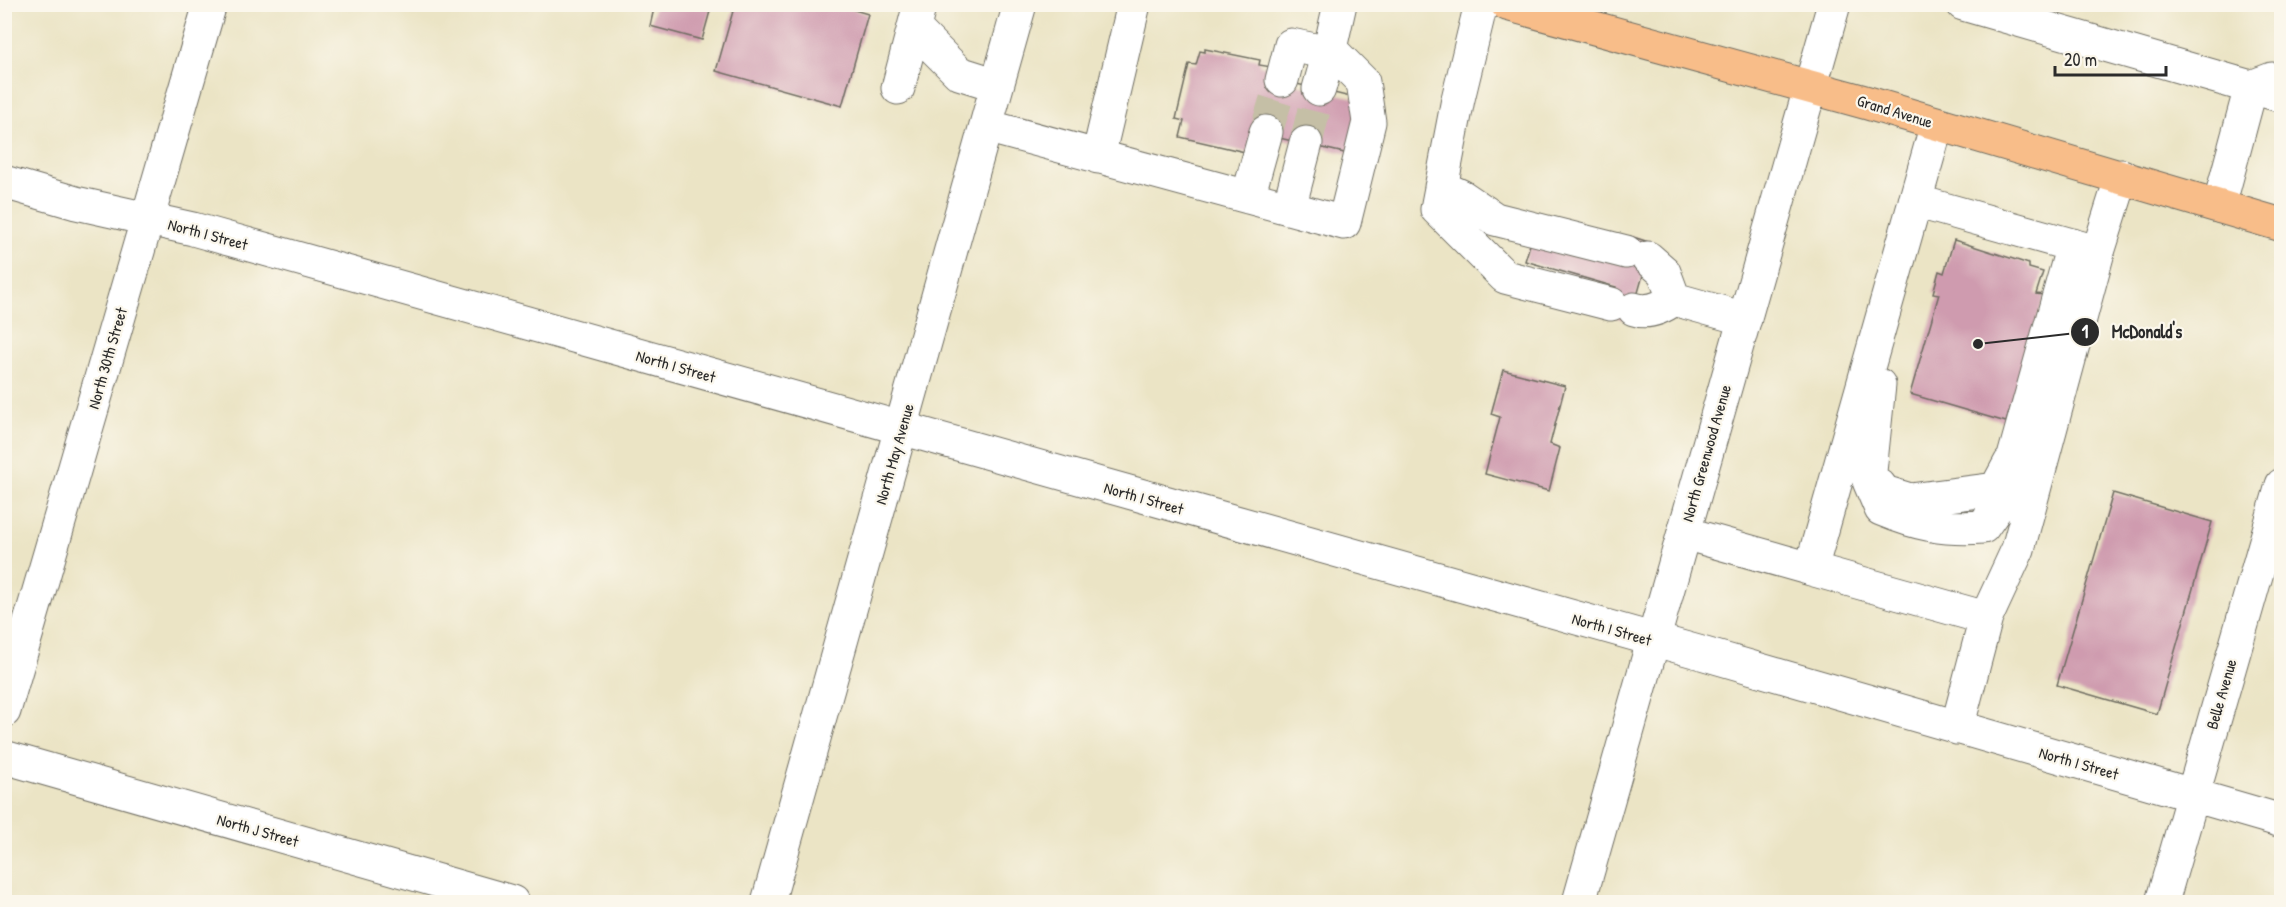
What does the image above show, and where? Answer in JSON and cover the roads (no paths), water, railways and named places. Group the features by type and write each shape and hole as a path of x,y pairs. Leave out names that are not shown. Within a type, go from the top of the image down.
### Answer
{"main road":[{"name":"Grand Avenue","path":"1507,4 1811,87 2122,176 2282,225"}],"street":[{"name":"North 30th Street","path":"4,711 210,4"},
{"name":"North May Avenue","path":"768,903 1020,4"},
{"path":"1098,157 1134,4"},
{"path":"1319,89 1340,4"},
{"path":"1481,4 1458,99 1437,209 1505,277 1638,311 1662,308 1674,299"},
{"name":"North Greenwood Avenue","path":"1580,903 1834,4"},
{"path":"1963,4 2266,92"},
{"path":"917,16 959,73 997,85"},
{"path":"898,88 917,16"},
{"path":"986,126 1344,223 1369,122 1363,82 1336,55 1291,45 1282,80"},
{"path":"2219,206 2266,92 2282,75"},
{"path":"1811,569 1937,124"},
{"path":"1248,197 1266,132"},
{"path":"1289,208 1306,143"},
{"path":"1885,308 1869,481 1881,509 1915,522 1955,529 1983,527 2002,500 2014,454 2085,249 2122,176"},
{"name":"North I Street","path":"4,182 76,203 193,229 1653,640 2282,821"},
{"path":"1441,188 1461,196 1495,219 1637,255 1664,272 1674,299"},
{"path":"1915,201 2085,249"},
{"path":"1957,728 1986,618 2018,549 2085,249"},
{"path":"1674,299 1745,319"},
{"name":"Belle Avenue","path":"2162,903 2282,485"},
{"path":"1684,533 1986,618"},
{"name":"North J Street","path":"4,757 512,903"}],"tunnel":[{"path":"1266,132 1282,80"},
{"path":"1306,143 1319,89"}],"place":[{"name":"McDonald's","path":"1978,344"}]}
